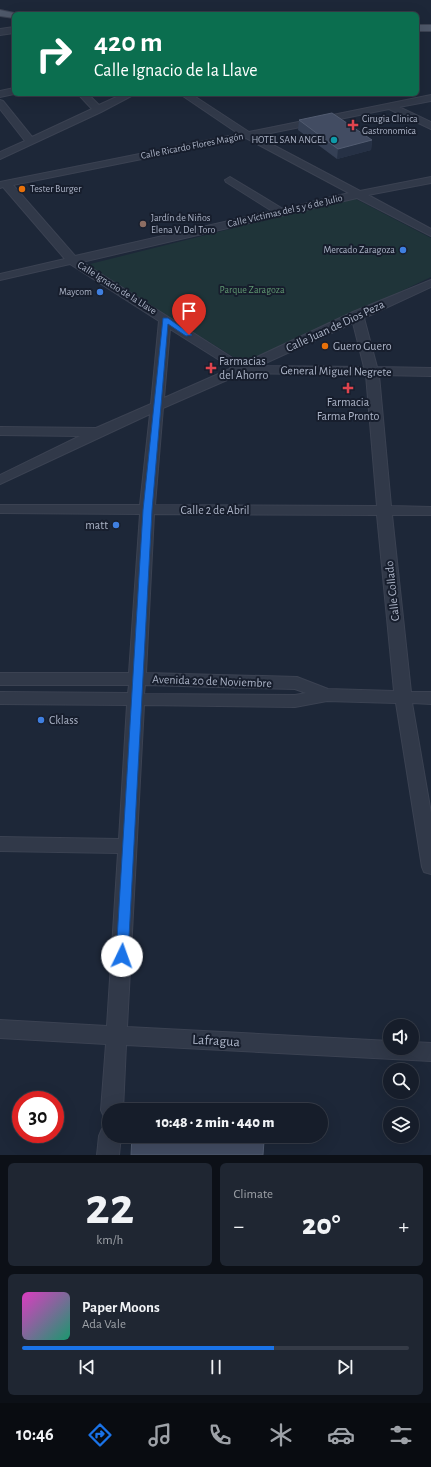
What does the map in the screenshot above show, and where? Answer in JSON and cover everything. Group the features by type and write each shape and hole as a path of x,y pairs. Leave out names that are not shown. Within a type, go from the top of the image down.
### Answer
{"main road":[{"path":"0,13 12,15"},
{"path":"0,17 12,19"},
{"path":"419,23 431,23"},
{"path":"419,28 431,28"}],"street":[{"path":"0,32 12,30"},
{"path":"0,94 12,91"},
{"path":"85,96 98,110"},
{"path":"0,156 126,96"},
{"path":"188,96 247,135 431,233"},
{"name":"Calle Ricardo Flores Magón","path":"3,185 431,98"},
{"path":"0,103 30,141"},
{"path":"389,106 431,126"},
{"path":"230,180 281,212"},
{"name":"Calle Víctimas del 5 y 6 de Julio","path":"0,277 360,194 431,180"},
{"name":"Calle Ignacio de la Llave","path":"3,185 73,261 241,369"},
{"name":"Calle Juan de Dios Peza","path":"0,480 98,432 241,369 431,282"},
{"name":"Calle Collado","path":"358,315 372,372 384,512 403,697 431,867"},
{"name":"Calle Ignacio de la Llave","path":"112,1103 148,510 165,319"},
{"name":"General Miguel Negrete","path":"241,369 431,372"},
{"path":"0,431 98,432"},
{"name":"Calle 2 de Abril","path":"0,509 384,512 431,511"},
{"name":"Avenida 20 de Noviembre","path":"0,679 137,678 297,683 327,695"},
{"name":"Avenida 20 de Noviembre","path":"0,698 295,701 327,695 431,698"},
{"path":"0,844 128,846"},
{"name":"Lafragua","path":"0,1029 431,1052"},
{"path":"108,1155 109,1143"}],"green space":[{"name":"Parque Zaragoza","path":"354,198 431,238 431,277 246,365 86,265"}],"building":[{"path":"332,113 372,140 338,149 299,120"},
{"path":"132,1143 264,1143 263,1155 131,1155"}],"place":[{"name":"Cirugia Clinica Gastronomica","path":"353,125"},
{"name":"HOTEL SAN ANGEL","path":"334,140"},
{"name":"Tester Burger","path":"22,189"},
{"name":"Jardín de Niños Elena V. Del Toro","path":"143,224"},
{"name":"Mercado Zaragoza","path":"403,250"},
{"name":"Maycom","path":"100,292"},
{"name":"Guero Guero","path":"325,346"},
{"name":"Farmacias del Ahorro","path":"211,368"},
{"name":"Farmacia Farma Pronto","path":"348,388"},
{"name":"matt","path":"116,525"},
{"name":"Cklass","path":"41,720"}],"route":[{"path":"122,956 137,678 148,510 165,319 189,335"}]}
